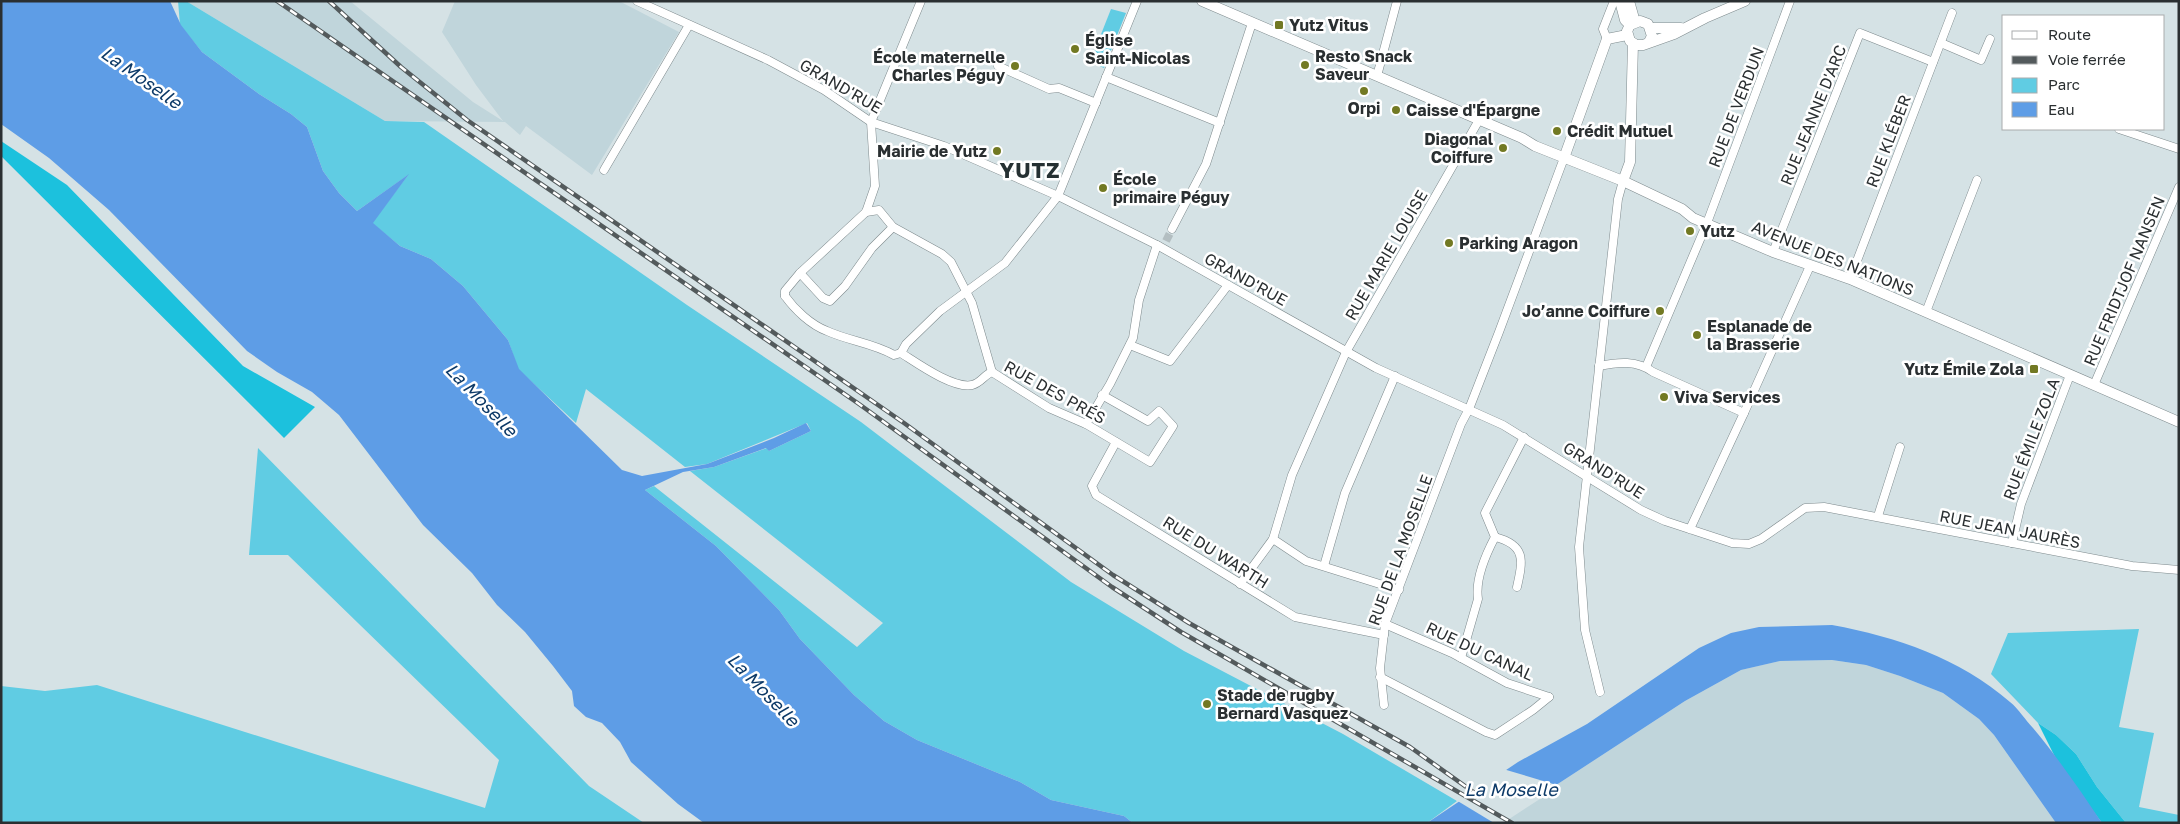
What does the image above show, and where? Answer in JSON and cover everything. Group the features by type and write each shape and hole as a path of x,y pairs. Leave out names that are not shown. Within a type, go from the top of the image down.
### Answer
{"main road":[{"name":"AVENUE DES NATIONS","path":"1202,1 1522,138 1535,146 1623,181 1682,209 1693,218 1773,252 1850,278 2179,422"},
{"path":"1620,1 1625,20 1639,46 1674,34 1745,1"},
{"path":"1623,181 1630,162 1631,31 1629,1"},
{"path":"1564,158 1607,39 1631,31 1645,22 1651,28 1652,36 1648,42"},
{"path":"1651,28 1685,28"}],"street":[{"name":"GRAND'RUE","path":"637,1 768,60 824,90 871,122 944,146 1058,196 1162,245 1346,352 1469,409 1524,438 1641,510 1665,521 1732,543 1749,544 1761,539 1806,508 1836,508"},
{"path":"898,354 940,311 1005,263 1058,196 1137,1"},
{"path":"1377,76 1397,1"},
{"path":"1607,39 1603,29 1614,1"},
{"name":"RUE DE VERDUN","path":"1707,223 1790,1"},
{"path":"893,227 872,248 845,286 830,301 823,298 800,273 866,212 875,186 871,122 919,2"},
{"name":"RUE KLÉBER","path":"1850,278 1952,13"},
{"path":"1172,229 1206,164 1252,23"},
{"path":"604,170 689,25"},
{"name":"RUE JEANNE D'ARC","path":"1773,252 1860,33 1933,62"},
{"path":"1941,43 1981,60 1990,39"},
{"path":"998,66 1049,89 1059,88 1096,103"},
{"path":"1106,77 1220,123"},
{"name":"RUE MARIE LOUISE","path":"1240,584 1273,539 1292,475 1346,352 1479,120"},
{"path":"2122,130 2179,149"},
{"name":"RUE DE LA MOSELLE","path":"1384,705 1380,677 1385,624 1564,158"},
{"path":"1926,312 1977,180"},
{"path":"1600,692 1585,630 1579,547 1618,198 1623,181"},
{"name":"RUE FRIDTJOF NANSEN","path":"2094,385 2178,192"},
{"path":"866,212 879,210 893,227 942,254 951,262 976,315 992,372"},
{"path":"1646,367 1707,223"},
{"path":"1086,424 1110,384 1133,338 1139,300 1162,245"},
{"path":"1690,529 1810,266"},
{"name":"RUE DES PRÉS","path":"800,273 782,297 813,323 826,331 898,354 959,384 971,385 992,372 1049,408 1086,424 1150,462 1173,426 1159,411 1148,421 1102,395"},
{"path":"1130,345 1170,362 1228,284"},
{"path":"1599,366 1626,362 1646,367 1653,372 1744,413"},
{"name":"RUE ÉMILE ZOLA","path":"2012,543 2021,504 2070,374"},
{"path":"1324,566 1345,493 1395,376"},
{"path":"1495,537 1484,514 1524,438"},
{"name":"RUE DU WARTH","path":"1116,442 1092,486 1096,494 1295,617 1384,635"},
{"path":"1878,516 1900,447"},
{"name":"RUE JEAN JAURÈS","path":"1836,508 2132,566 2179,570"},
{"path":"1495,537 1508,540 1519,551 1523,563 1517,587"},
{"path":"1461,658 1478,599 1476,589 1488,550 1495,537"},
{"path":"1273,539 1306,561 1399,590"},
{"name":"RUE DU CANAL","path":"1380,677 1494,735 1550,697 1507,683 1461,658 1385,624"}],"shaded area":[{"path":"186,1 350,1 473,102 503,121 476,85 442,32 455,1 619,1 679,32 592,175 526,126 520,135 505,122 385,121"},
{"path":"1,141 67,185 243,366 315,407 284,438 1,156"},
{"path":"1832,660 1866,665 1943,693 1979,719 1994,735 2056,823 1498,823 1685,701 1741,670 1780,661"},
{"path":"2038,723 2056,735 2076,754 2097,787 2126,823 2102,823 2060,767"}],"green space":[{"path":"178,1 186,1 385,121 424,122 687,305 861,422 1071,582 1184,651 1343,734 1457,801 1427,823 1133,823 1124,816 1051,800 1020,782 917,740 884,721 854,695 800,639 779,610 716,546 645,490 654,486 857,647 883,623 690,471 714,467 767,448 769,451 811,431 807,423 707,464 685,467 586,389 576,423 518,369 508,340 463,286 431,259 400,246 372,223 408,175 357,211 339,193 323,171 307,127 202,52 180,25"},
{"path":"1111,9 1126,13 1104,68 1090,62"},
{"path":"258,448 589,786 644,823 1,823 1,686 45,691 97,685 485,808 499,760 288,555 249,555"},
{"path":"2139,629 2119,727 2154,733 2139,807 2179,815 2179,823 2126,823 2097,787 2076,754 2056,735 2038,723 1991,674 2008,633"}],"water":[{"path":"1,1 170,1 181,25 202,52 307,127 323,171 339,193 357,211 409,174 373,223 400,246 431,259 463,286 508,340 519,369 622,470 642,476 707,464 774,438 806,423 811,431 769,451 766,448 714,467 683,472 645,490 716,546 779,610 800,639 854,695 884,721 917,740 1020,782 1051,800 1124,816 1133,823 704,823 678,804 631,762 620,742 602,723 586,717 574,706 572,691 553,666 525,632 497,605 472,573 423,525 339,415 312,392 277,372 247,351 109,210 49,158 1,124"},
{"name":"La Moselle","path":"1832,625 1880,636 1926,652 1970,673 1990,687 2013,705 2033,728 2069,774 2102,823 2056,823 1994,735 1979,719 1943,693 1866,665 1832,660 1780,661 1741,670 1685,701 1498,823 1427,823 1518,762 1587,724 1699,648 1731,633 1759,627"}],"pier":[{"path":"1503,769 1560,786 1503,823 1494,823 1456,800"}],"tunnel":[{"path":"1166,241 1172,229"}],"railway":[{"path":"277,1 859,404 1112,587 1181,632 1512,823"},
{"path":"329,1 401,67 467,120 904,423 1113,575 1189,623 1410,747 1479,796"}],"place":[{"name":"Yutz Vitus","path":"1279,25"},
{"name":"Église Saint-Nicolas","path":"1075,49"},
{"name":"Resto Snack Saveur","path":"1305,65"},
{"name":"École maternelle Charles Péguy","path":"1015,66"},
{"name":"Orpi","path":"1364,91"},
{"name":"Caisse d'Épargne","path":"1396,110"},
{"name":"Crédit Mutuel","path":"1557,131"},
{"name":"Diagonal Coiffure","path":"1503,148"},
{"name":"Mairie de Yutz","path":"997,151"},
{"name":"École primaire Péguy","path":"1103,188"},
{"name":"Yutz","path":"1690,231"},
{"name":"Parking Aragon","path":"1449,243"},
{"name":"Jo’anne Coiffure","path":"1660,311"},
{"name":"Esplanade de la Brasserie","path":"1697,335"},
{"name":"Yutz Émile Zola","path":"2034,369"},
{"name":"Viva Services","path":"1664,397"},
{"name":"Stade de rugby Bernard Vasquez","path":"1207,704"}],"district":[{"name":"YUTZ","path":"1030,171"}]}
